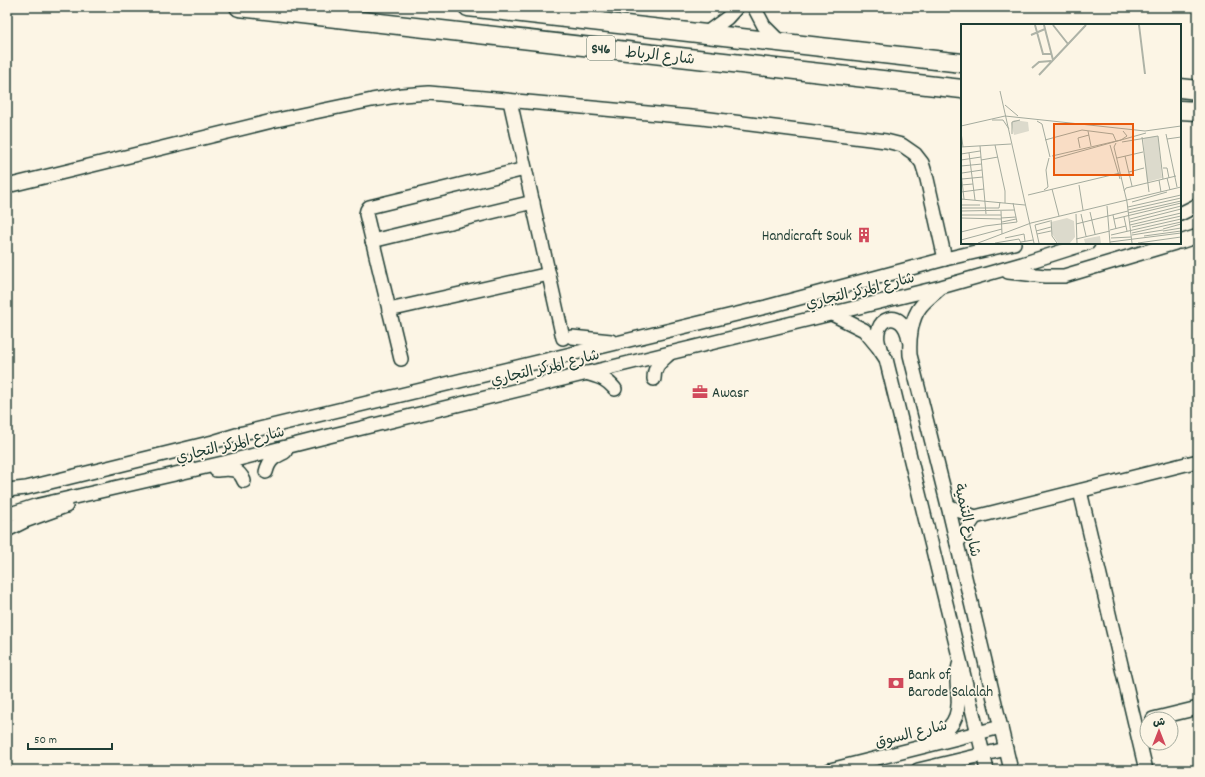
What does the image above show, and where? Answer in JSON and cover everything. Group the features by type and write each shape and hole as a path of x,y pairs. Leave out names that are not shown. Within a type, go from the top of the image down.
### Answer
{"highway":[{"name":"شارع الرباط","path":"239,7 961,89"},
{"name":"شارع الرباط","path":"468,7 961,63"},
{"path":"1181,88 1198,90"},
{"path":"1181,110 1198,111"}],"street":[{"path":"705,34 727,18 737,7"},
{"path":"754,7 764,26 781,43"},
{"path":"7,186 272,121 402,95 429,93 702,118 886,141 902,145 915,154 922,164 927,179 945,259"},
{"path":"510,101 548,274 567,337 620,342"},
{"path":"401,359 372,241 366,214 367,210 369,207 525,169"},
{"path":"372,241 533,202"},
{"path":"1181,214 1198,205"},
{"path":"1181,242 1198,236"},
{"name":"شارع المركز التجاري","path":"7,490 34,486 213,442 242,428 620,342 766,307 945,259 1010,244"},
{"name":"شارع المركز التجاري","path":"7,515 35,506 187,472 941,287 1085,244"},
{"path":"998,271 1045,276 1064,276 1172,244"},
{"path":"389,310 548,274"},
{"name":"شارع التنمية","path":"941,287 920,307 914,321 910,346 912,362 1011,770"},
{"path":"830,313 864,330 886,359 988,770"},
{"path":"881,351 877,341 877,331 882,323 887,319 896,319 902,322 906,327 910,346"},
{"path":"654,379 654,372 657,366 670,353"},
{"path":"586,373 609,382 614,390"},
{"path":"266,472 268,464 272,459 306,442"},
{"path":"948,506 975,517 1198,461"},
{"path":"187,472 228,469 241,474 244,481"},
{"path":"1080,491 1139,714"},
{"path":"7,530 25,521 65,506 79,496"},
{"path":"957,543 975,517"},
{"path":"928,745 946,733 955,720 958,704 957,674 961,660"},
{"path":"1179,713 1198,708"},
{"name":"شارع السوق","path":"830,770 1000,727"},
{"path":"923,769 1006,749"},
{"path":"1144,751 1146,770"},
{"path":"923,769 948,768 957,770"}],"place":[{"name":"Handicraft Souk","path":"864,235"},
{"name":"Awasr","path":"700,392"},
{"name":"Bank of Barode Salalah","path":"896,683"}]}
